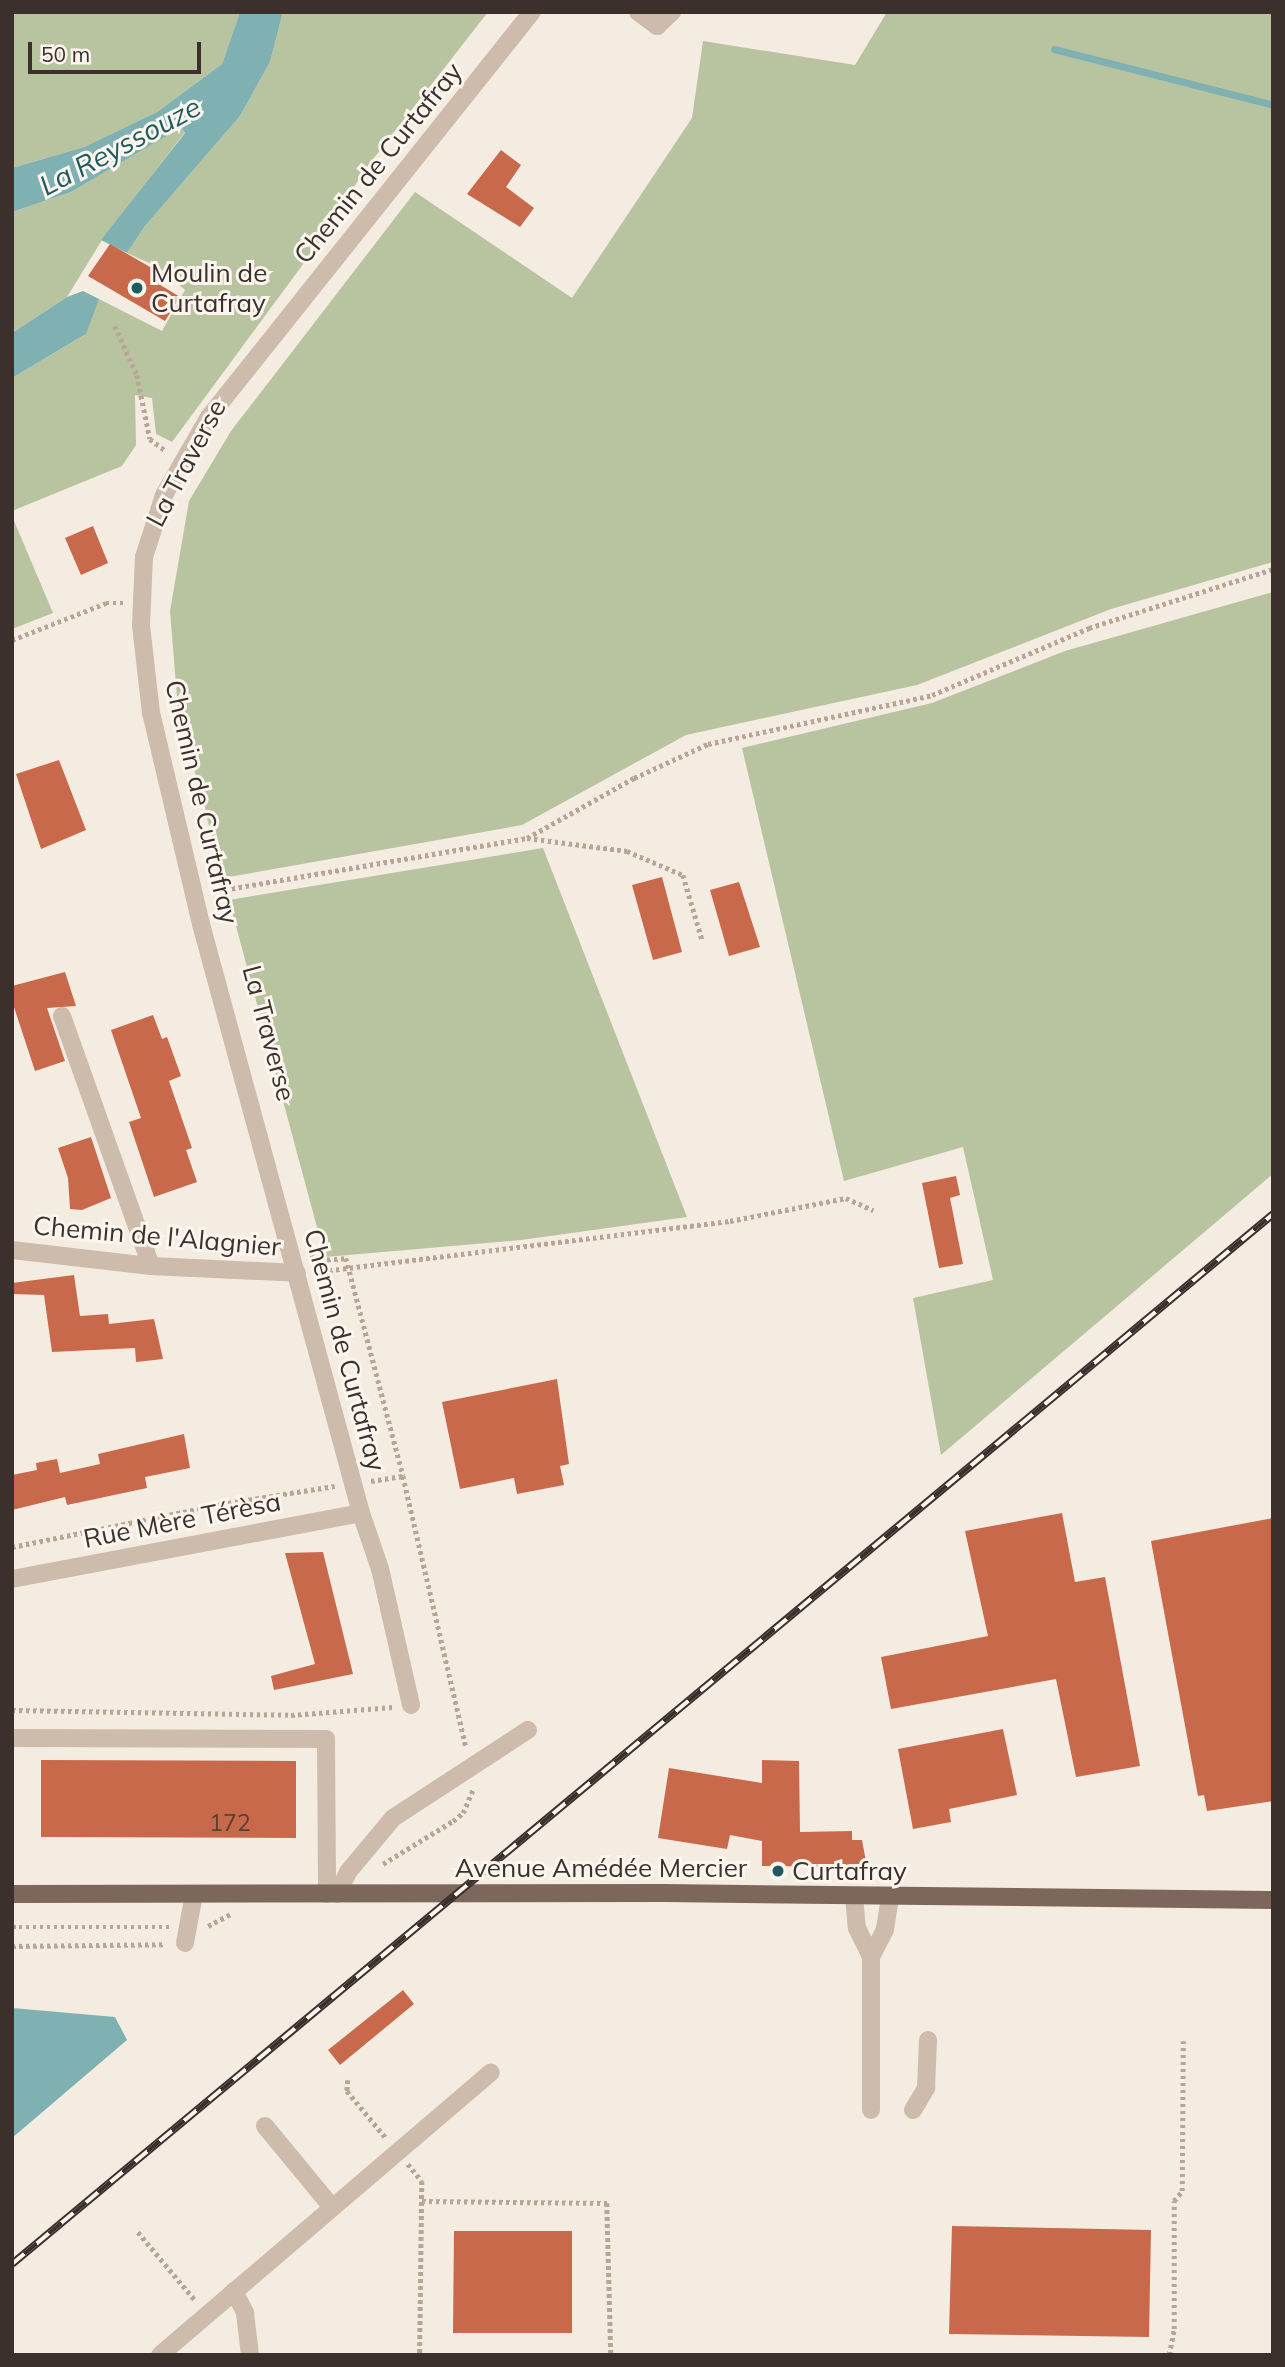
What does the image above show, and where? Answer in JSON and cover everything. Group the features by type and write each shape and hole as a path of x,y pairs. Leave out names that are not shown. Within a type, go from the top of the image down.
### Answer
{"main road":[{"name":"Avenue Amédée Mercier","path":"12,1894 890,1896 1273,1900"}],"street":[{"name":"Chemin de Curtafray","path":"411,1705 380,1569 361,1513 298,1273 203,893 151,713 142,603 144,556 164,495 209,417 532,12"},
{"path":"638,12 657,26 672,12"},
{"path":"62,1016 151,1266"},
{"name":"Chemin de l'Alagnier","path":"12,1250 151,1266 298,1273"},
{"name":"Rue Mère Térèsa","path":"12,1579 361,1513"},
{"path":"332,1894 393,1818 528,1730"},
{"path":"12,1738 326,1739 332,1894"},
{"path":"187,1936 194,1894"},
{"path":"854,1896 857,1928 871,1957 870,2110"},
{"path":"871,1957 885,1929 890,1896"},
{"path":"913,2110 926,2088 928,2039"},
{"path":"160,2355 331,2206 491,2072"},
{"path":"265,2126 331,2206"},
{"path":"234,2291 245,2312 250,2355"}],"path":[{"path":"115,326 137,375 150,439 182,464"},
{"path":"527,838 634,778 708,744 932,695 1089,628 1273,569"},
{"path":"12,640 106,603 142,603"},
{"path":"203,893 527,838 627,851 683,875 702,939"},
{"path":"203,893 207,878"},
{"path":"203,893 214,905"},
{"path":"298,1273 730,1221 846,1198 873,1210"},
{"path":"308,1249 320,1260 346,1258 403,1476 474,1788 463,1813 379,1866"},
{"path":"12,1547 221,1504 403,1476"},
{"path":"12,1710 291,1714 411,1705"},
{"path":"12,1927 187,1936"},
{"path":"12,1946 187,1936"},
{"path":"1169,2355 1174,2329 1174,2201 1182,2191 1183,2041"},
{"path":"420,2355 422,2193"},
{"path":"422,2201 607,2203 611,2355"},
{"path":"138,2232 208,2315"}],"green space":[{"path":"12,12 240,12 222,64 157,112 84,147 12,168"},
{"path":"283,12 488,12 363,172 329,229 172,442 156,434 152,398 135,395 136,445 122,466 12,511 12,378 83,336 99,299 162,331 185,290 158,267 127,253 145,226 240,116 270,62"},
{"path":"887,12 1273,12 1273,562 1111,609 917,685 686,735 522,825 223,878 178,709 170,611 189,501 231,431 415,192 572,298 692,118 703,41 855,65"},
{"path":"180,127 185,132 102,240 67,297 12,333 12,212 71,192"},
{"path":"12,516 53,613 12,629"},
{"path":"1273,592 1273,1174 941,1455 913,1298 993,1280 963,1147 844,1181 742,748 932,703 1065,651"},
{"path":"543,848 687,1217 521,1240 325,1257 229,900"}],"water":[{"name":"La Reyssouze","path":"240,12 283,12 270,62 240,116 145,226 127,253 101,240 185,133 181,127 71,192 12,212 12,168 84,147 157,112 222,64"},
{"path":"83,291 99,299 86,334 12,378 12,333 67,297"},
{"path":"12,2008 115,2017 127,2040 12,2138"}],"building":[{"path":"501,150 521,165 506,187 534,208 520,227 467,194"},
{"name":"Moulin de Curtafray","path":"110,244 157,271 152,280 180,297 165,321 88,276"},
{"path":"93,526 108,563 81,575 65,538"},
{"path":"59,760 86,830 41,849 16,774"},
{"path":"662,877 682,952 653,960 632,885"},
{"path":"739,882 760,947 729,956 710,890"},
{"path":"65,972 76,1006 47,1008 65,1061 35,1071 12,1001 12,986"},
{"path":"153,1015 162,1039 167,1037 181,1076 169,1081 192,1148 186,1150 197,1182 154,1197 129,1122 141,1118 111,1030"},
{"path":"91,1137 111,1198 82,1210 70,1209 68,1178 58,1148"},
{"path":"956,1176 960,1195 950,1198 963,1264 939,1268 922,1183"},
{"path":"74,1275 80,1316 108,1314 109,1324 154,1319 163,1359 136,1362 135,1348 52,1352 44,1295 12,1294 12,1283"},
{"path":"557,1379 569,1464 560,1466 564,1485 517,1494 514,1478 460,1489 442,1402"},
{"path":"184,1434 190,1468 145,1477 147,1488 67,1505 65,1497 12,1510 12,1475 37,1470 36,1463 57,1459 60,1473 100,1464 98,1454"},
{"path":"1062,1513 1075,1582 1105,1577 1140,1766 1076,1777 1056,1679 891,1709 881,1657 988,1636 965,1531"},
{"path":"1273,1518 1273,1801 1207,1811 1204,1795 1198,1796 1151,1541"},
{"path":"323,1552 353,1674 274,1690 271,1676 315,1664 285,1553"},
{"path":"1003,1729 1017,1795 949,1809 951,1822 913,1829 898,1749"},
{"path":"41,1760 296,1761 296,1838 41,1837"},
{"path":"762,1760 799,1761 800,1832 852,1831 852,1840 862,1840 867,1867 762,1866 762,1841 730,1835 727,1849 658,1838 669,1768 762,1783"},
{"path":"403,1990 414,2004 340,2065 328,2050"},
{"path":"952,2226 1151,2230 1149,2337 949,2334"},
{"path":"454,2231 572,2231 572,2333 453,2333"}],"waterway":[{"path":"1054,49 1273,105"}],"railway":[{"path":"12,2264 1273,1214"}],"place":[{"name":"Moulin de Curtafray","path":"137,288"},
{"name":"Curtafray","path":"778,1871"}]}
